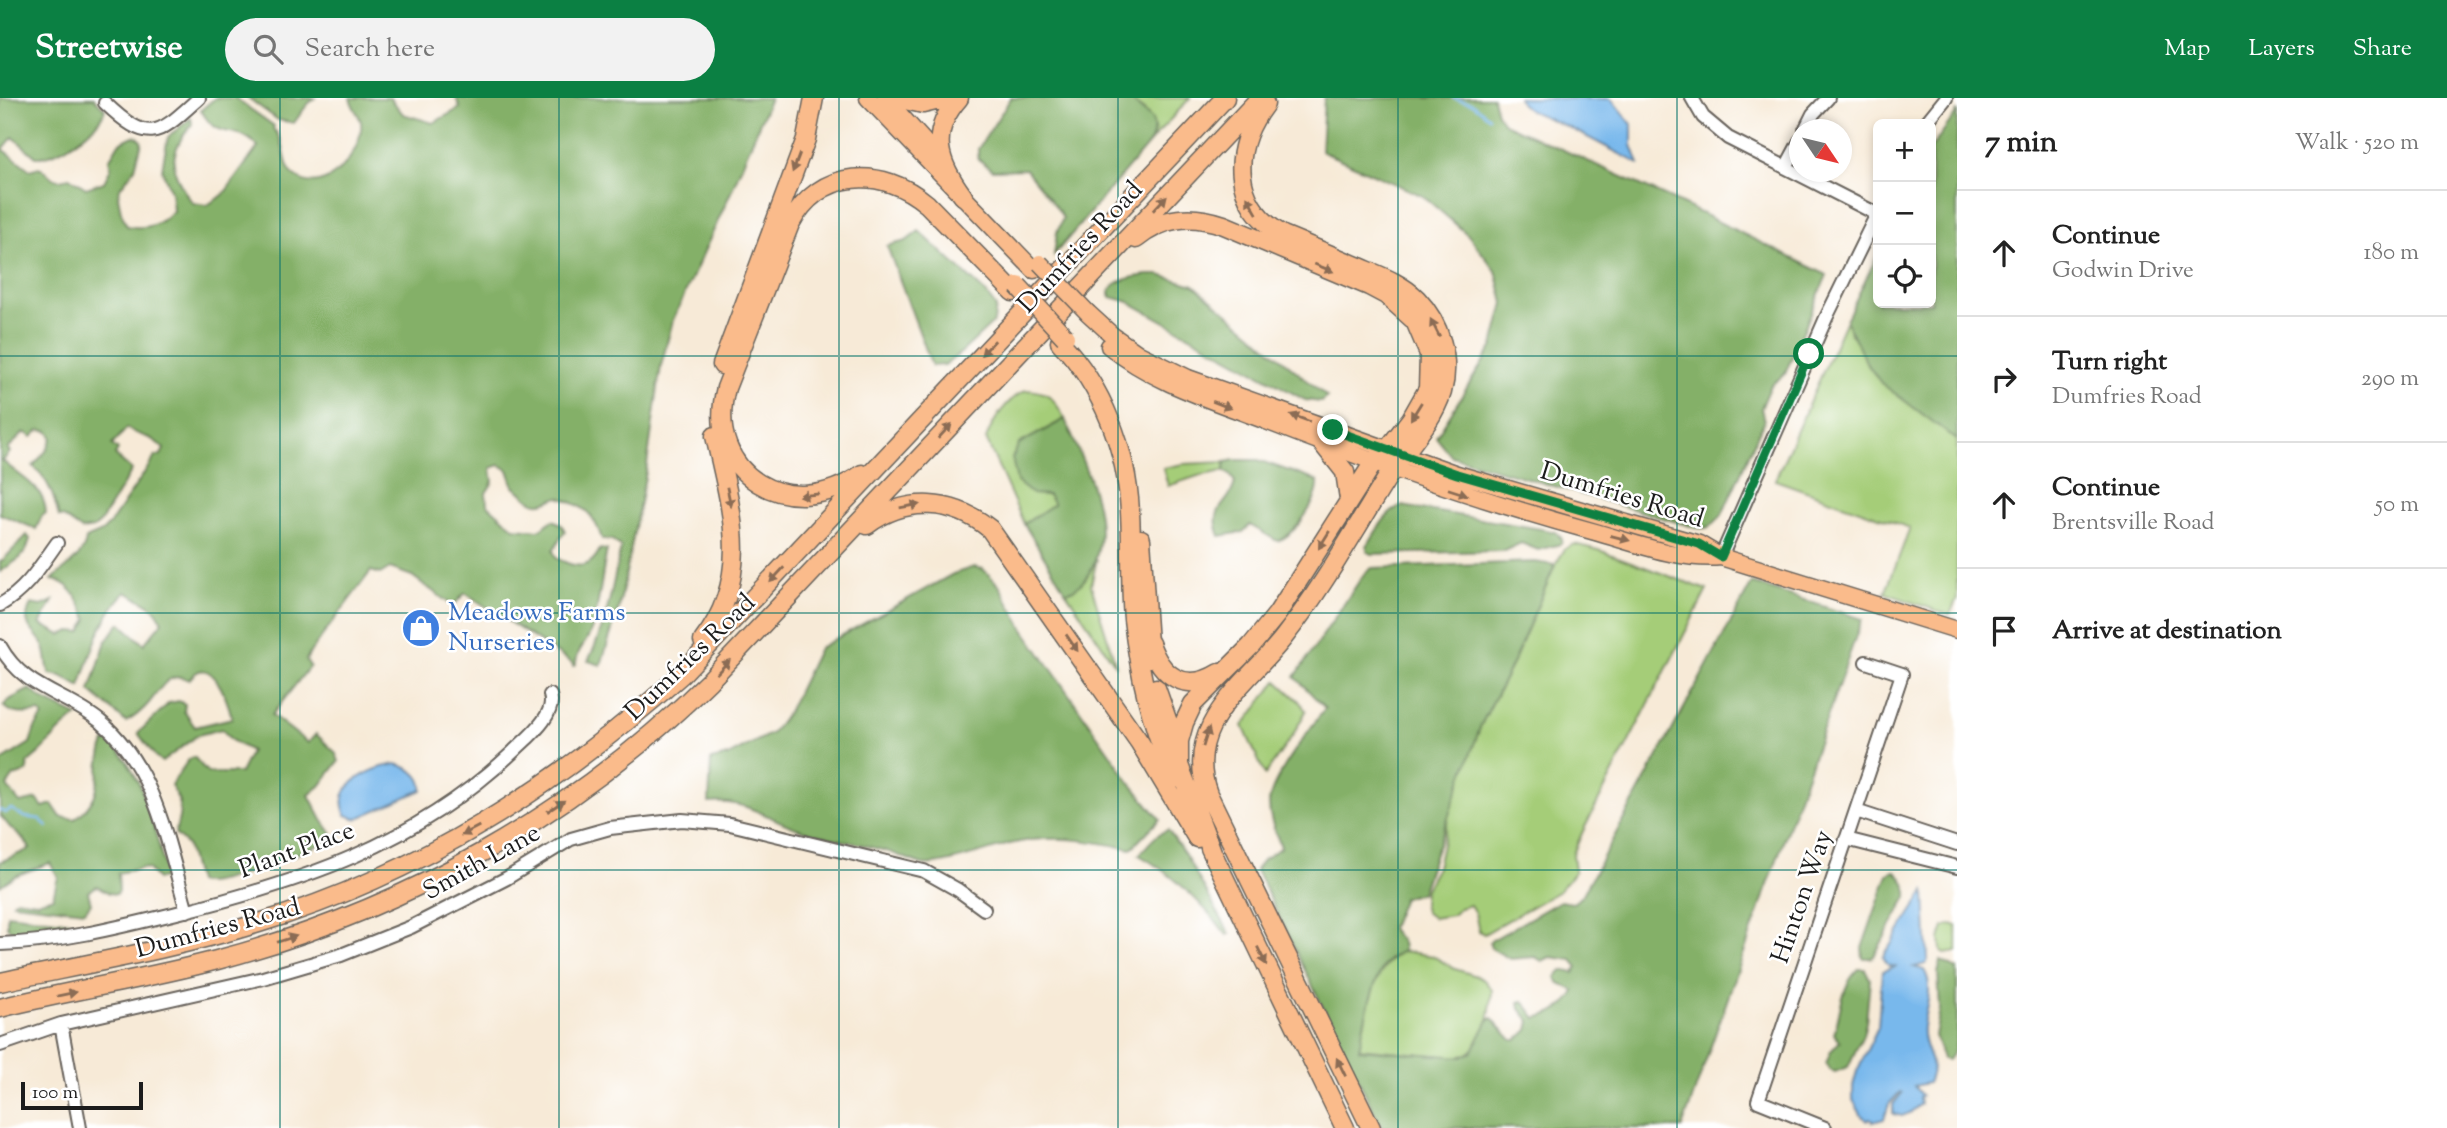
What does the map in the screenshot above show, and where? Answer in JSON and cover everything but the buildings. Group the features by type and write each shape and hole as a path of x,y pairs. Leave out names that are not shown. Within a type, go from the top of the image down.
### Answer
{"highway":[{"path":"645,706 706,638 719,614 730,582 734,553 733,516 713,429 713,397 719,374 806,139 814,98"},
{"path":"896,98 923,104 948,98"},
{"path":"959,98 941,129 939,141 942,162 963,196"},
{"path":"1016,289 912,192 893,182 869,178 842,181 827,186 801,207 790,224 726,388 721,410 726,442 736,460 758,483 778,493 812,496 837,489 852,481 890,453 1225,98"},
{"name":"Dumfries Road","path":"0,1008 176,970 258,949 371,909 485,852 576,793 652,735 709,681 1260,98"},
{"path":"1214,857 1182,777 1178,752 1181,730 1190,710 1277,614 1349,499 1434,412 1442,391 1445,358 1437,328 1418,299 1401,285 1283,235 1267,224 1254,210 1245,192 1241,160 1250,126 1270,98"},
{"path":"767,244 794,202 819,181 845,171 891,170 910,178 927,191 1063,340 1085,360 1106,393 1118,419 1131,460 1139,498 1147,633 1155,685 1178,752 1258,917 1276,936"},
{"path":"1055,313 1153,226 1168,220 1204,219 1386,295 1415,321 1429,354 1428,389 1300,616 1268,657 1217,713 1204,744 1202,771 1208,794 1371,1128"},
{"path":"1063,340 1088,377 1107,413 1117,442 1128,495 1130,585 1141,676 1167,761 1345,1128"},
{"path":"1322,443 1345,471 1349,499"},
{"name":"Dumfries Road","path":"0,982 174,946 259,923 383,875 490,820 592,751 681,675 890,453"},
{"path":"832,553 884,513 914,505 931,504 957,509 973,516 990,529 1140,743 1216,872 1233,895"},
{"path":"1147,633 1157,661 1168,674 1178,679 1195,682 1209,678 1234,663"}],"main road":[{"path":"868,98 963,196 1037,266"},
{"path":"885,98 1117,352 1152,375 1194,394 1322,443 1389,459"},
{"path":"1084,317 1165,368 1389,459"},
{"name":"Dumfries Road","path":"1389,459 1699,544 1721,557 1957,629"}],"street":[{"path":"105,103 130,124 154,131 167,127 199,98"},
{"path":"1692,98 1703,117 1728,138 1873,210"},
{"path":"1810,119 1828,98"},
{"path":"1930,119 1946,98"},
{"path":"1786,167 1789,161"},
{"path":"1721,557 1820,330 1873,223"},
{"path":"0,605 28,583 57,543"},
{"path":"0,646 15,668 25,677 85,710 114,734 128,752 153,797 187,911"},
{"name":"Hinton Way","path":"1825,1128 1758,1101 1902,674 1866,662"},
{"name":"Plant Place","path":"0,944 78,936 187,911 294,880 347,860 423,822 482,779 540,724 550,708 550,695"},
{"path":"1856,811 1957,844"},
{"name":"Smith Lane","path":"0,1045 61,1024 262,978 341,955 411,928 507,878 571,839 610,828 682,820 730,824 924,871 958,890 984,909"},
{"path":"1846,839 1957,867"},
{"path":"61,1024 80,1128"}],"green space":[{"path":"0,98 94,98 105,109 102,117 87,133 66,148 36,157 13,137 3,149 30,170 39,167 50,176 60,180 69,177 86,188 104,182 111,168 109,160 119,143 133,136 138,137 142,142 135,168 120,188 118,196 127,226 147,227 163,220 173,211 171,192 162,170 164,157 168,137 191,118 192,124 178,144 174,163 179,182 193,203 207,205 223,195 258,147 243,135 221,130 208,120 201,110 215,98 235,98 274,126 291,171 307,182 318,182 340,169 356,146 361,122 350,98 390,98 403,114 433,123 460,108 456,98 770,98 673,320 661,366 646,472 619,608 601,665 588,661 604,619 621,547 612,540 602,539 595,522 582,508 559,497 543,503 533,502 514,487 508,470 500,465 491,468 493,482 486,493 487,504 514,528 539,530 553,520 561,524 565,531 553,550 556,558 569,564 581,565 592,561 600,549 607,550 594,621 577,656 576,665 573,666 465,593 453,606 412,576 390,568 380,574 371,571 311,651 306,660 310,666 272,715 308,743 316,734 335,752 339,761 320,786 309,795 335,838 243,874 208,883 197,882 187,845 175,834 180,813 179,801 171,785 189,759 194,757 208,773 240,773 251,751 231,740 222,729 198,735 162,762 138,733 169,703 179,701 185,704 184,711 195,727 232,718 217,681 204,671 197,672 189,680 182,677 170,679 136,716 126,722 90,691 106,641 120,623 144,644 162,622 156,611 126,592 103,624 80,687 61,676 50,674 43,645 27,618 31,604 42,606 53,601 40,624 61,635 71,631 81,632 88,619 78,600 65,585 52,580 78,557 86,539 102,532 109,525 155,457 161,455 164,449 127,428 112,445 118,450 115,455 132,470 100,523 94,528 82,530 59,517 50,489 33,466 47,450 52,437 48,431 39,430 32,437 24,432 8,449 10,452 3,461 36,489 45,504 46,513 36,529 0,514"},
{"path":"248,98 315,98 294,123 278,120"},
{"path":"1011,98 1131,98 1152,119 1151,141 1054,255 1057,232 1063,218 1050,199 1026,169 993,170 978,159 978,149"},
{"path":"1131,98 1190,98 1151,141 1155,128 1144,110"},
{"path":"1324,98 1493,98 1497,113 1504,123 1682,204 1827,275 1785,374 1771,385 1761,408 1764,421 1722,515 1714,524 1697,528 1451,456 1436,437 1493,346 1504,303 1496,271 1468,235 1423,196 1321,151"},
{"path":"1957,112 1957,440 1881,383 1867,364 1846,320 1873,264 1873,308 1936,308 1936,141"},
{"path":"919,231 985,292 996,307 994,322 945,365 932,366 887,246 906,241"},
{"path":"1147,275 1160,275 1194,285 1327,397 1321,402 1305,400 1129,302 1111,297 1109,291 1116,284"},
{"path":"1846,320 1851,334 1919,410 1957,440 1957,598 1950,615 1885,593 1910,528 1775,480"},
{"path":"1026,390 1046,394 1065,419 1019,444 1032,494 1048,495 1054,504 1024,524 986,439 1002,411"},
{"path":"1065,419 1088,475 1099,514 1100,534 1097,553 1088,575 1077,587 1066,592 1024,524 1054,504 1048,495 1032,494 1017,482 1012,458 1019,444"},
{"path":"1258,460 1318,481 1318,489 1305,516 1284,538 1277,541 1250,525 1243,532 1220,536 1217,526 1218,512 1229,497 1235,482 1224,471 1225,462"},
{"path":"1225,462 1224,471 1168,486 1163,468 1183,464"},
{"path":"1402,506 1556,532 1562,539 1561,544 1538,550 1521,543 1504,551 1371,554 1367,551 1367,546 1386,518"},
{"path":"27,535 30,539 26,551 0,572 0,561"},
{"path":"1574,544 1599,550 1707,590 1583,831 1573,854 1575,871 1559,891 1484,934 1479,931 1475,913 1470,905 1460,908 1453,915 1433,918 1425,912 1424,891 1437,867 1451,805 1481,725 1515,658 1555,565 1565,549"},
{"path":"1097,559 1091,585 1116,666 1066,592 1081,583"},
{"path":"1535,562 1555,565 1515,658 1481,725 1421,893 1403,898 1391,928 1401,941 1403,951 1389,960 1380,972 1359,1049 1462,1057 1472,1052 1488,1020 1492,1018 1512,1040 1517,1040 1528,1030 1530,1021 1520,1009 1519,1002 1523,1001 1536,1018 1564,1005 1575,991 1558,982 1556,977 1562,970 1574,973 1578,967 1572,960 1550,957 1542,961 1535,957 1510,959 1491,948 1489,942 1560,901 1573,903 1582,896 1752,583 1862,619 1682,1128 1382,1128 1256,870 1263,860 1281,847 1269,810 1276,782 1325,708 1295,677 1364,574 1372,568"},
{"path":"974,567 983,569 999,585 1023,628 1129,781 1160,819 1131,849 1086,841 1040,839 1010,844 940,863 922,864 887,851 799,829 745,807 709,803 711,760 728,756 772,733 788,712 819,648 953,574"},
{"path":"1277,681 1306,711 1265,775 1243,726"},
{"path":"30,689 44,700 78,716 62,728 27,764 28,771 14,776 7,786 20,803 37,799 43,807 52,804 61,817 75,819 86,810 96,792 101,753 105,742 111,741 133,771 148,805 167,878 157,879 148,869 143,868 118,873 119,891 116,894 109,893 97,886 88,892 91,903 85,911 13,903 16,899 37,902 53,897 58,877 50,863 15,876 0,886 0,862 30,849 25,840 0,816 0,762 30,743 43,716 40,712 16,713 3,706"},
{"path":"1168,830 1186,856 1230,934 1227,935 1198,901 1176,881 1139,855 1156,837"},
{"path":"1895,871 1905,883 1907,897 1874,956 1863,958 1862,948 1888,874"},
{"path":"7,914 89,924 63,931 12,931 7,927"},
{"path":"1951,924 1957,926 1957,952 1945,954 1941,951 1940,939 1944,927"},
{"path":"1403,951 1433,956 1455,969 1477,976 1492,990 1484,1033 1472,1050 1453,1057 1359,1048 1377,980 1392,958"},
{"path":"1941,961 1957,969 1957,1036 1954,1051 1948,1060 1943,1059 1935,1036 1940,1009 1938,973"},
{"path":"1859,969 1865,969 1870,979 1863,1035 1848,1067 1835,1072 1826,1064 1831,1051 1840,1041 1834,1034 1845,990"}],"water":[{"path":"1518,98 1611,99 1632,124 1632,145 1639,164 1568,127 1528,110"},
{"path":"396,764 415,773 421,780 422,790 356,819 346,815 343,804 349,786 356,779 376,769"},
{"path":"1925,891 1928,960 1926,964 1914,967 1924,970 1928,979 1929,997 1923,1032 1932,1065 1931,1076 1928,1083 1914,1086 1922,1096 1919,1097 1920,1104 1910,1113 1902,1116 1893,1114 1893,1104 1902,1093 1900,1092 1889,1104 1884,1119 1873,1122 1874,1120 1867,1120 1862,1116 1853,1100 1853,1086 1857,1071 1878,1027 1882,971 1895,967 1888,965 1883,957"}],"waterway":[{"path":"1453,98 1473,104 1489,117"},
{"path":"0,810 5,813 11,809 24,817 40,819 47,827"}],"place":[{"name":"Meadows Farms Nurseries","path":"421,628"}],"route":[{"path":"1333,430 1500,488 1699,544 1721,557 1809,354"}]}
